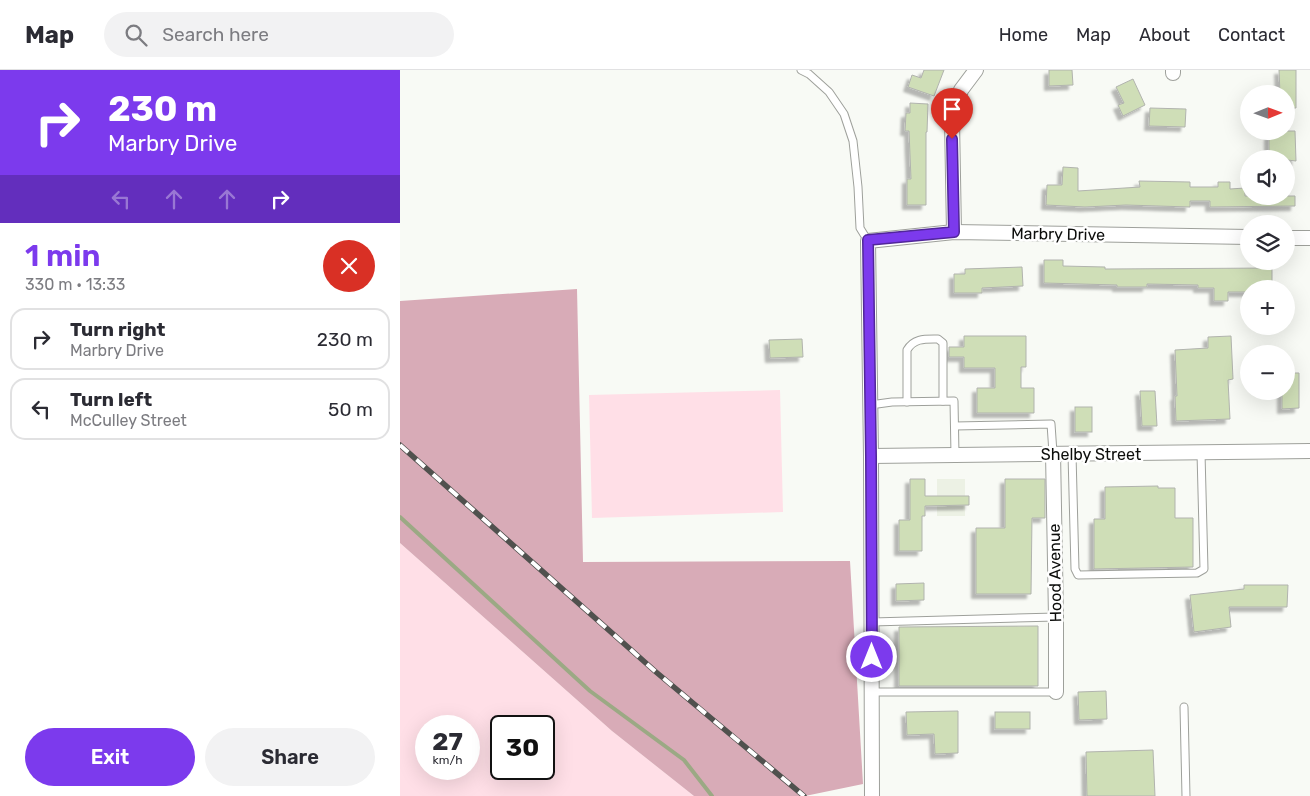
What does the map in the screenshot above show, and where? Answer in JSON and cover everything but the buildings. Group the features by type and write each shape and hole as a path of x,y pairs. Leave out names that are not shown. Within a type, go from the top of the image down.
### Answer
{"street":[{"path":"954,232 952,121 961,90 976,70"},
{"name":"Marbry Drive","path":"868,240 954,232 1240,237"},
{"path":"1295,238 1310,238"},
{"path":"868,240 872,796"},
{"name":"Shelby Street","path":"871,456 1310,451"},
{"name":"Hood Avenue","path":"1053,454 1056,692"}],"lane":[{"path":"801,70 809,74 828,92 844,114 853,141 858,187 858,218 860,228 868,240"},
{"path":"907,402 907,350 911,344 919,339 938,339 943,343 943,401"},
{"path":"870,405 954,401 955,455"},
{"path":"955,426 1051,424 1053,454"},
{"path":"1072,454 1075,569 1078,575 1197,573 1204,569 1201,453"},
{"path":"872,622 1056,617"},
{"path":"872,692 1056,692"},
{"path":"1184,707 1186,796"}],"shaded area":[{"path":"577,289 583,562 850,561 863,784 805,796 694,796 612,731 400,543 400,301"},
{"path":"780,390 783,512 592,518 589,395"},
{"path":"937,479 965,479 965,516 937,516"},
{"path":"400,543 612,731 694,796 400,796"}],"waterway":[{"path":"400,517 590,691 684,760 712,796"}],"railway":[{"path":"400,445 656,672 804,796"}],"route":[{"path":"872,657 868,240 954,232 952,139"}]}
